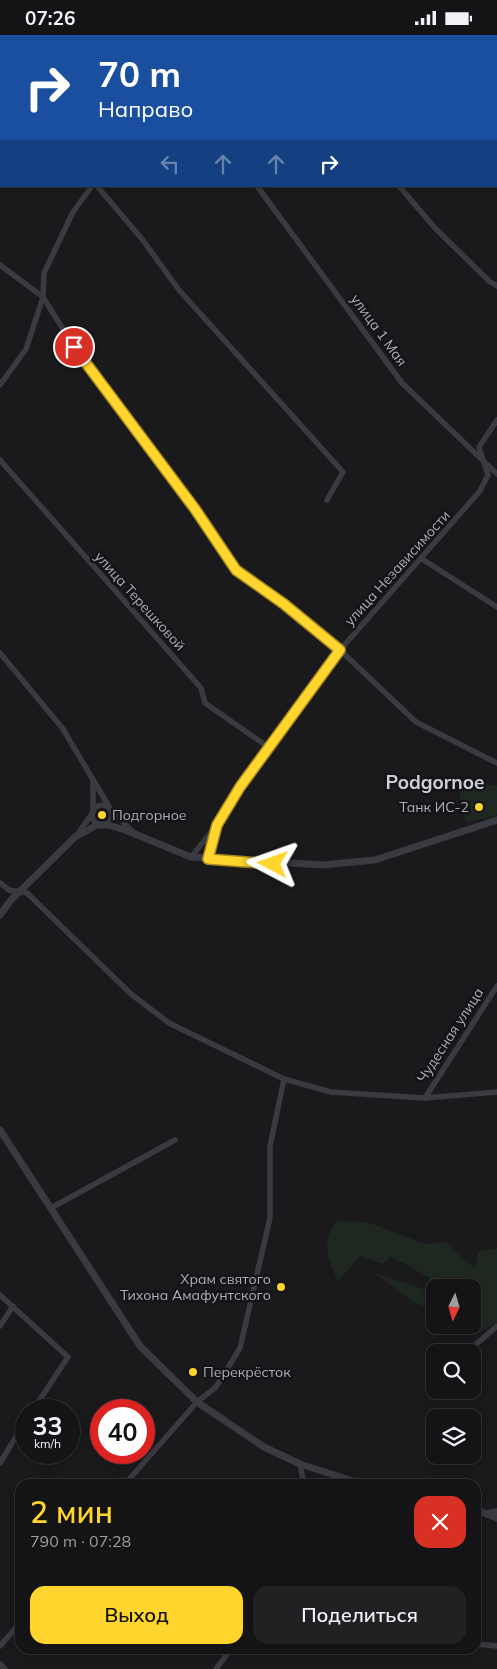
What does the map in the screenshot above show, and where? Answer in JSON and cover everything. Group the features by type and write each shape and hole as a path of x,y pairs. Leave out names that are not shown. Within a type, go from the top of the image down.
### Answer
{"street":[{"path":"0,385 26,349 43,297 44,273 73,211 91,187"},
{"path":"98,187 142,239 179,289 343,471 327,500"},
{"name":"улица 1 Мая","path":"259,187 402,383 497,474"},
{"path":"400,187 434,228 489,281 497,286"},
{"path":"0,265 43,297 74,347 195,509 236,570 284,604 340,650 416,722 497,763"},
{"name":"улица Независимости","path":"217,825 268,747 340,650 474,500 486,483 488,475 480,447 497,420"},
{"name":"улица Терешковой","path":"0,460 201,688 205,703 268,747"},
{"path":"422,559 497,607"},
{"path":"0,653 63,729 111,809 135,833"},
{"path":"92,778 95,795 93,812 95,821 135,833 166,849 191,857 208,859 290,865 352,864 412,849 497,820"},
{"path":"0,915 19,893 75,837 97,807 103,805 111,809"},
{"path":"75,837 87,829 103,824 111,819 111,809"},
{"path":"191,857 217,825"},
{"path":"208,859 217,825"},
{"path":"0,883 9,890 27,893 131,994 169,1023 284,1079 331,1092 424,1098 497,1092"},
{"name":"Чудесная улица","path":"424,1098 497,986"},
{"path":"129,1479 197,1402 216,1387 240,1348 270,1218 270,1146 284,1079"},
{"path":"0,1129 140,1346 197,1402 264,1447 300,1464 346,1479"},
{"path":"51,1208 175,1140"},
{"path":"0,1295 68,1357 40,1399"},
{"path":"0,1326 13,1306"},
{"path":"476,1344 497,1326"},
{"path":"0,1463 15,1438"},
{"path":"300,1464 303,1479"},
{"path":"486,1513 497,1511"},
{"path":"481,1512 497,1518"},
{"path":"0,1646 15,1629"},
{"path":"481,1644 497,1646"},
{"path":"216,1669 228,1654"},
{"path":"0,1664 5,1669"}],"shaded area":[{"path":"462,782 497,785 497,815 466,823 459,793"},
{"path":"336,1221 367,1222 424,1244 446,1242 475,1269 478,1252 497,1248 497,1322 481,1332 481,1279 430,1279 390,1256 383,1264 360,1256 338,1281 331,1266 328,1251 327,1243 331,1228"},
{"path":"375,1273 426,1290 426,1308 413,1302"}],"place":[{"name":"Танк ИС-2","path":"479,807"},
{"name":"Подгорное","path":"102,815"},
{"name":"Храм святого Тихона Амафунтского","path":"281,1287"},
{"name":"Перекрёсток","path":"193,1372"}],"district":[{"name":"Podgornoe","path":"435,782"}],"route":[{"path":"74,347 138,429 236,570 251,583 284,604 340,650 240,787 217,825 208,859 273,864"}]}
